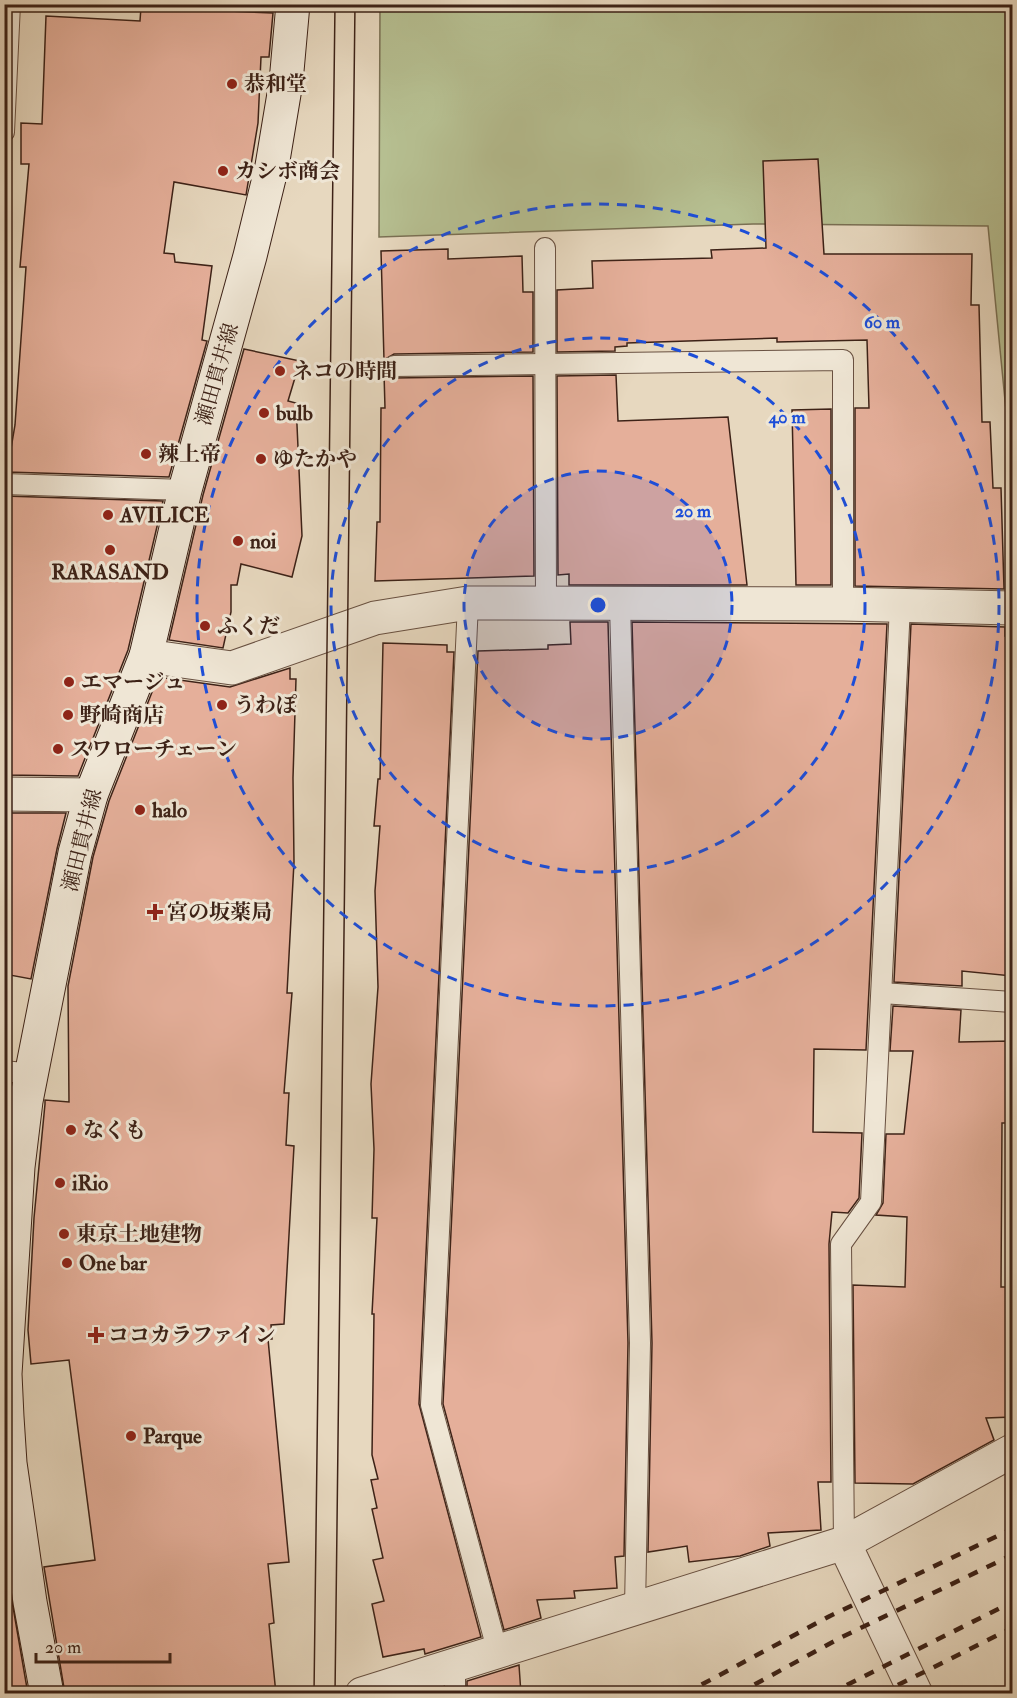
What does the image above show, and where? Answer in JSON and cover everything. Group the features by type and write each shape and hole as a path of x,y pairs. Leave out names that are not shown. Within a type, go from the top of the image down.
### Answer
{"street":[{"name":"瀬田貫井線","path":"47,1694 7,1463 5,1374 21,1082 75,853 91,795 146,656 185,490 247,267 272,166 286,82 293,4"},
{"path":"146,656 232,669 375,618 468,603 843,604 1012,608"},
{"path":"4,794 91,795"},
{"path":"4,1129 21,1082"},
{"path":"362,1694 455,1680 498,1653 844,1543 1012,1451"},
{"path":"844,1543 916,1694"}],"lane":[{"path":"4,132 10,4"},
{"path":"545,248 546,603"},
{"path":"394,366 546,362 843,360 843,604"},
{"path":"4,484 185,490"},
{"path":"468,603 430,1404 498,1653"},
{"path":"620,605 640,1343 635,1608"},
{"path":"844,1543 842,1244 871,1202 900,606"},
{"path":"882,993 1012,1002"}],"green space":[{"path":"380,5 1012,5 1012,472 988,226 753,224 379,237"}],"building":[{"path":"141,7 273,13 269,57 261,57 258,123 246,195 174,182 164,253 174,254 175,262 212,266 202,340 207,341 169,477 7,472 15,425 26,267 20,267 29,164 21,164 21,123 42,124 46,16 140,21"},
{"path":"818,159 824,254 972,254 971,305 979,305 982,422 990,422 993,488 1001,488 1004,589 855,586 855,408 869,408 867,340 777,342 777,338 627,343 627,346 615,347 615,351 557,352 557,290 593,288 592,261 712,258 711,250 766,248 763,161"},
{"path":"448,249 448,259 522,256 523,292 533,292 533,352 394,354 384,360 381,251"},
{"path":"244,349 300,361 288,401 296,403 302,536 292,577 241,564 237,585 231,585 231,612 223,648 169,640 203,495"},
{"path":"384,373 394,378 533,376 534,576 375,581 377,522 380,522 381,408 385,408"},
{"path":"616,375 618,421 728,417 747,585 569,585 569,574 558,575 557,376"},
{"path":"831,409 831,585 796,585 792,410"},
{"path":"4,496 163,501 128,650 78,776 4,775"},
{"path":"570,622 608,622 628,1343 624,1556 615,1557 617,1588 574,1591 575,1598 537,1600 541,1618 504,1630 443,1404 478,651 548,649 548,645 571,644"},
{"path":"632,622 887,624 866,1050 814,1049 813,1132 862,1133 859,1198 848,1213 832,1212 829,1244 831,1482 818,1482 821,1530 768,1533 770,1546 740,1556 689,1562 687,1546 648,1552 652,1343"},
{"path":"911,624 1005,627 1005,636 1012,637 1012,976 962,971 962,986 894,982"},
{"path":"383,643 447,645 447,652 454,652 419,1404 481,1637 425,1654 424,1649 383,1657 372,1604 384,1601 373,1560 383,1558 372,1509 377,1508 371,1480 378,1479 372,1455 374,1314 372,1314 377,1218 372,1218 374,1149 371,1084 378,987 375,891 380,826 374,826 378,779 380,779"},
{"path":"290,668 290,679 296,679 293,778 294,862 287,993 292,993 284,1093 289,1093 286,1145 294,1146 284,1324 271,1325 272,1339 268,1339 289,1562 268,1564 274,1623 269,1624 276,1694 65,1694 44,1567 95,1560 69,1360 31,1364 28,1330 34,1218 45,1100 69,1102 68,986 93,857 109,801 158,677 230,687"},
{"path":"4,813 66,813 31,979 4,974"},
{"path":"893,1006 961,1010 959,1042 1012,1041 1012,1123 1002,1123 1001,1287 1012,1287 1012,1417 986,1418 994,1440 913,1484 855,1483 853,1285 905,1287 907,1217 876,1215 883,1203 886,1134 904,1134 913,1051 890,1051"},
{"path":"4,1572 7,1572 28,1694 4,1694"},
{"path":"519,1665 521,1694 467,1694 467,1681"}],"tram line":[{"path":"314,1694 335,4"},
{"path":"335,1694 355,4"}],"railway":[{"path":"684,1694 830,1616 1012,1529"},
{"path":"737,1694 842,1637 1012,1555"},
{"path":"829,1694 1012,1602"},
{"path":"880,1694 1012,1628"}],"place":[{"name":"恭和堂","path":"232,84"},
{"name":"カシボ商会","path":"223,171"},
{"name":"ネコの時間","path":"280,371"},
{"name":"bulb","path":"264,413"},
{"name":"辣上帝","path":"146,454"},
{"name":"ゆたかや","path":"261,459"},
{"name":"AVILICE","path":"108,515"},
{"name":"noi","path":"238,541"},
{"name":"RARASAND","path":"110,550"},
{"name":"ふくだ","path":"205,626"},
{"name":"エマージュ","path":"69,682"},
{"name":"うわぽ","path":"222,705"},
{"name":"野崎商店","path":"68,715"},
{"name":"スワローチェーン","path":"58,749"},
{"name":"halo","path":"140,810"},
{"name":"宮の坂薬局","path":"155,912"},
{"name":"なくも","path":"71,1130"},
{"name":"iRio","path":"60,1183"},
{"name":"東京土地建物","path":"64,1234"},
{"name":"One bar","path":"67,1263"},
{"name":"ココカラファイン","path":"96,1335"},
{"name":"Parque","path":"131,1436"}]}
